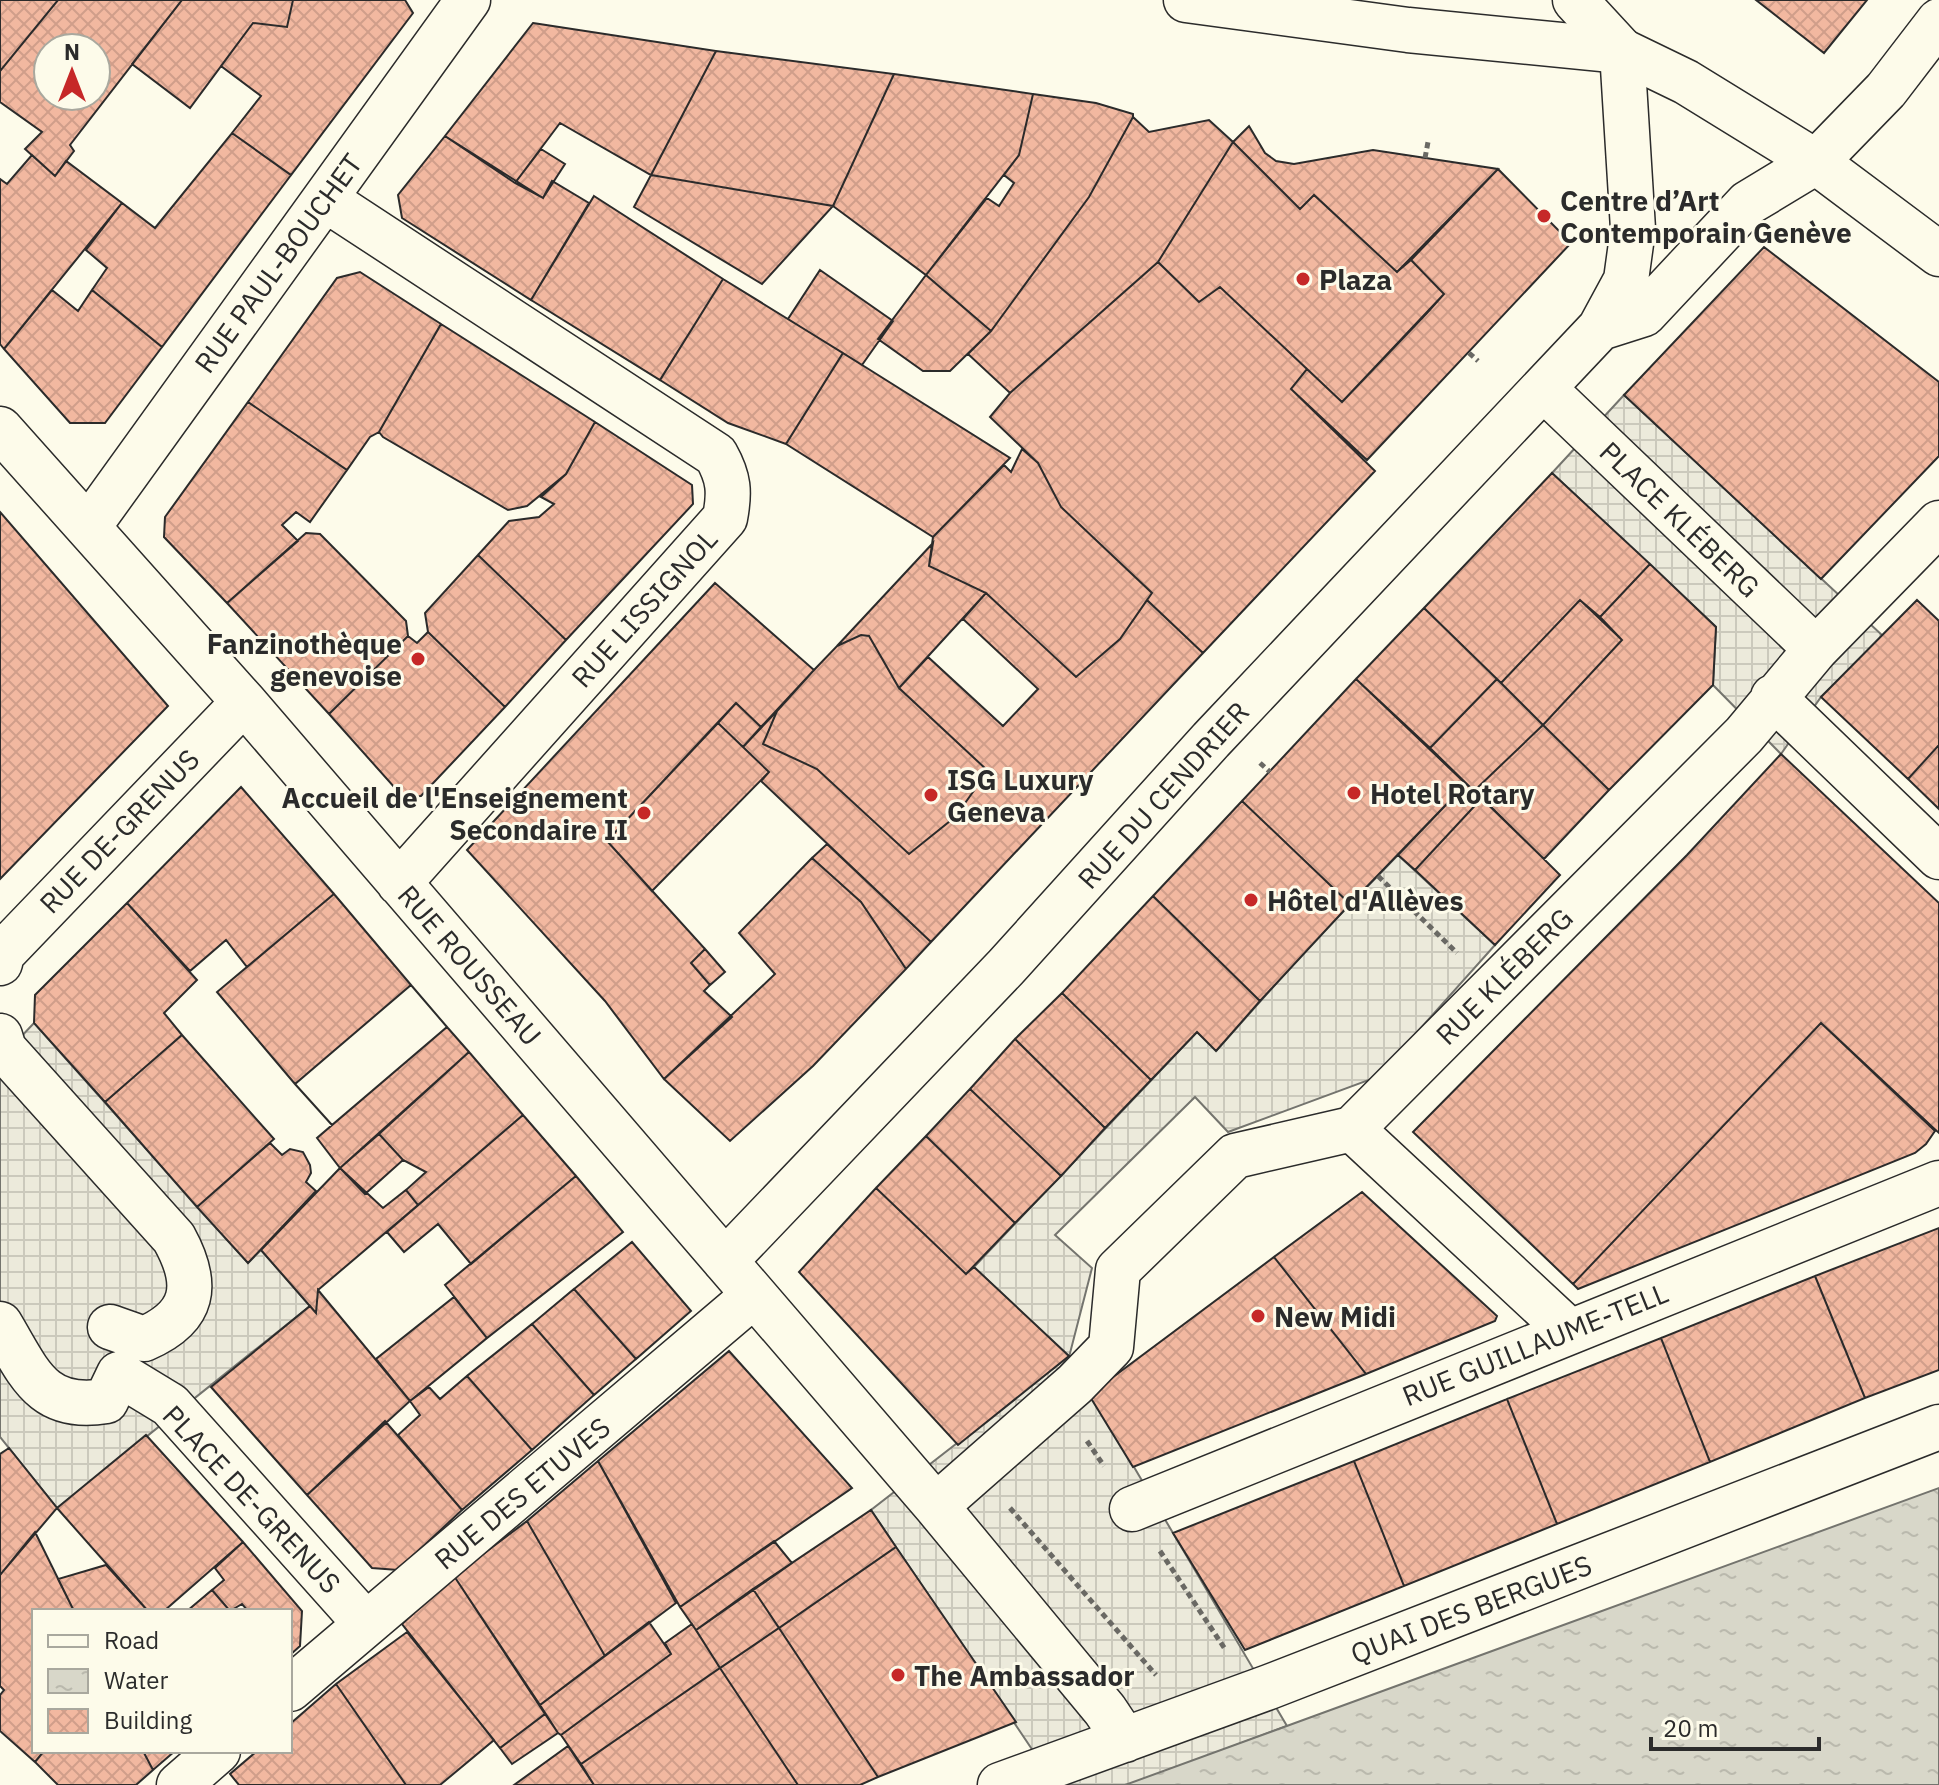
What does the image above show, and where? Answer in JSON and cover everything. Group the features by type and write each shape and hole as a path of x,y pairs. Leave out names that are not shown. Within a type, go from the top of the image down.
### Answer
{"street":[{"name":"RUE PAUL-BOUCHET","path":"89,526 468,0"},
{"path":"1186,0 1408,30 1622,51 1686,82 1816,162 1939,254"},
{"path":"1575,0 1622,51"},
{"name":"RUE DU CENDRIER","path":"1600,328 1644,314 1748,203 1816,162 1886,90 1939,21"},
{"name":"RUE DU CENDRIER","path":"725,1261 1006,967 1222,729 1600,328 1626,280 1633,229 1622,51"},
{"name":"RUE LISSIGNOL","path":"325,199 716,455 727,473 730,494 725,518 399,883"},
{"name":"PLACE KLÉBERG","path":"1544,389 1816,649"},
{"name":"RUE ROUSSEAU","path":"0,429 244,702 936,1506 1105,1710 1125,1740"},
{"name":"RUE KLÉBERG","path":"1352,1129 1744,735 1816,649 1939,523"},
{"path":"1773,697 1939,857"},
{"name":"RUE DE-GRENUS","path":"0,963 2,954 39,913 244,702"},
{"path":"1,1044 174,1238 188,1263 190,1289 185,1312 164,1330 144,1339 110,1327"},
{"path":"936,1506 1075,1384 1111,1347 1118,1270 1235,1156 1352,1129 1568,1330"},
{"name":"RUE GUILLAUME-TELL","path":"1132,1509 1568,1330 1939,1183"},
{"name":"RUE DES ETUVES","path":"292,1687 753,1296"},
{"name":"PLACE DE-GRENUS","path":"0,1324 38,1386 57,1399 84,1405 106,1401 119,1374 170,1405 366,1624"},
{"name":"QUAI DES BERGUES","path":"1000,1785 1125,1740 1939,1427"},
{"path":"179,1785 216,1753"}],"path":[{"path":"1425,158 1428,142"},
{"path":"1469,353 1478,361"},
{"path":"1259,762 1270,772"},
{"path":"1378,876 1464,960"},
{"path":"1001,1498 1165,1685"}],"shaded area":[{"path":"1624,395 1883,636 1821,697 1781,754 1713,685 1716,627 1552,473"},
{"path":"1398,855 1495,945 1377,1077 1228,1132 1195,1097 1055,1235 1092,1268 1069,1357 1287,1726 1130,1785 1056,1785 871,1510 1068,1357 974,1267 1197,1032 1217,1050 1306,950"},
{"path":"34,1023 248,1263 261,1250 310,1306 57,1508 0,1437 0,1059"}],"water":[{"path":"1939,1488 1939,1785 1125,1785"}],"building":[{"path":"0,0 58,0 0,71"},
{"path":"58,0 182,0 112,91 112,32 32,32 32,112 95,112 70,145 74,151 55,176 25,149 42,132 0,102 0,71"},
{"path":"182,0 293,0 287,27 253,23 190,108 132,64"},
{"path":"293,0 405,0 413,13 291,175 232,133 261,96 221,66 253,23 287,27"},
{"path":"1756,0 1867,0 1824,53"},
{"path":"533,23 716,51 651,175 560,123 515,183 445,136"},
{"path":"716,51 894,74 833,206 651,175"},
{"path":"894,74 1033,94 1019,155 926,275 833,206"},
{"path":"1033,94 1096,103 1133,114 1133,117 1089,197 991,331 926,275 987,198 999,206 1014,183 1004,175 1019,155"},
{"path":"1133,117 1149,132 1209,120 1233,142 1158,262 1010,393 968,354 991,331 1089,197"},
{"path":"1249,126 1265,153 1276,161 1294,164 1373,150 1498,169 1397,272 1314,195 1300,209 1233,142"},
{"path":"232,133 291,175 162,347 92,290 107,268 86,250 122,203 155,228"},
{"path":"445,136 543,198 552,181 589,203 531,300 402,218 398,195"},
{"name":"Plaza","path":"1233,142 1300,209 1314,195 1397,272 1411,260 1444,294 1342,402 1220,287 1199,302 1158,262"},
{"path":"541,149 565,164 543,198 515,183"},
{"path":"32,155 55,176 66,161 122,203 4,349 0,344 0,179 7,184"},
{"path":"1498,169 1571,243 1367,460 1291,389 1307,369 1342,402 1427,313 1444,294 1411,260"},
{"path":"651,175 833,206 762,284 634,207"},
{"path":"594,196 723,279 660,380 531,300"},
{"path":"1764,247 1939,382 1939,456 1821,579 1624,395"},
{"path":"1158,262 1199,302 1220,287 1307,369 1291,389 1375,471 1203,653 1147,600 1152,593 1061,507 1038,463 990,417 1010,393"},
{"path":"820,270 893,321 862,365 788,319"},
{"path":"360,272 441,324 379,432 370,437 347,470 248,402 337,278"},
{"path":"926,275 991,331 950,371 923,371 878,339"},
{"path":"723,279 843,353 786,444 728,423 660,380"},
{"path":"52,290 78,311 92,290 162,347 105,423 70,423 4,349"},
{"path":"441,324 595,422 566,474 527,506 508,510 379,432"},
{"path":"843,353 1010,458 933,537 786,444"},
{"path":"248,402 347,470 310,522 296,512 282,525 298,541 227,603 164,537 165,517"},
{"path":"595,422 692,485 693,504 566,640 478,555 509,521 539,517 554,504 541,497 566,474"},
{"path":"1022,449 1038,463 1061,507 1152,593 1120,639 1076,677 986,593 929,566 933,537 1004,465 1011,472"},
{"path":"1552,473 1650,564 1600,617 1580,600 1501,683 1424,608"},
{"path":"0,512 168,706 0,879"},
{"path":"306,533 320,534 406,621 408,636 329,714 227,603"},
{"path":"933,543 929,566 986,593 899,688 869,636 861,635 837,646"},
{"path":"478,555 566,640 505,707 428,632 425,613"},
{"path":"1650,564 1716,627 1713,685 1609,790 1543,725 1622,640 1600,617"},
{"name":"Accueil de l'Enseignement Secondaire II","path":"715,583 814,670 761,727 736,703 607,841 705,949 691,963 710,985 704,991 732,1017 664,1079 605,1001 467,850"},
{"path":"986,593 1076,677 1120,639 1147,600 1203,653 931,942 761,781 769,772 743,747 777,711 763,744 817,769 909,854 955,817 988,771 899,688 928,657 1003,726 1038,689 963,619"},
{"path":"1580,600 1622,640 1543,725 1501,683"},
{"path":"1917,600 1939,621 1939,745 1908,779 1821,697"},
{"path":"1424,608 1497,679 1430,748 1356,679"},
{"path":"428,632 505,707 421,796 403,797 329,714 408,636 417,643"},
{"path":"861,635 869,636 899,688 988,771 955,817 909,854 817,769 763,744 777,711 837,646"},
{"name":"Hotel Rotary","path":"1356,679 1466,784 1350,904 1242,801"},
{"path":"1497,679 1543,725 1474,791 1430,748"},
{"path":"736,703 761,727 743,747 718,723"},
{"path":"718,723 769,772 652,891 607,841"},
{"path":"1543,725 1609,790 1544,859 1474,791"},
{"path":"1939,745 1939,809 1908,779"},
{"path":"1781,754 1939,903 1939,1133 1821,1023 1573,1284 1413,1132 1687,855"},
{"path":"1466,784 1482,798 1415,870 1398,855"},
{"path":"241,787 334,894 247,967 226,940 190,971 127,903"},
{"path":"1482,798 1560,875 1495,945 1415,870"},
{"name":"Hôtel d'Allèves","path":"1242,801 1350,904 1260,1001 1153,896"},
{"path":"827,844 931,942 906,969 861,902 812,858"},
{"path":"812,858 861,902 906,969 813,1066 730,1141 664,1079 775,974 739,933"},
{"path":"334,894 411,985 295,1084 217,992"},
{"path":"1153,896 1260,1001 1216,1051 1197,1032 1151,1080 1062,993"},
{"path":"127,903 197,980 164,1013 182,1035 105,1102 34,1023 35,995"},
{"path":"705,949 725,972 710,985 691,963"},
{"path":"411,985 447,1027 332,1125 295,1084"},
{"path":"411,985 447,1027 332,1125 295,1084"},
{"path":"1062,993 1151,1080 1105,1128 1015,1039"},
{"path":"1821,1023 1935,1131 1926,1144 1915,1153 1578,1289 1573,1284"},
{"path":"447,1027 469,1052 340,1168 317,1138"},
{"path":"182,1035 274,1139 197,1207 105,1102"},
{"path":"1015,1039 1105,1128 1061,1176 970,1089"},
{"path":"469,1052 523,1115 418,1205 406,1190 426,1172 403,1160 379,1134"},
{"path":"970,1089 1061,1176 1015,1223 926,1136"},
{"path":"523,1115 576,1176 471,1264 438,1224 404,1252 387,1232"},
{"path":"379,1134 403,1160 365,1194 340,1168"},
{"path":"926,1136 1015,1223 966,1274 876,1188"},
{"path":"270,1143 282,1155 290,1149 303,1152 311,1173 306,1182 316,1191 248,1263 197,1207"},
{"path":"340,1168 383,1208 406,1190 418,1205 318,1290 316,1313 261,1250"},
{"path":"576,1176 623,1232 487,1338 445,1285"},
{"path":"876,1188 966,1274 974,1267 1069,1356 958,1445 799,1272"},
{"path":"1362,1192 1497,1316 1495,1321 1366,1374 1274,1257"},
{"path":"1939,1228 1939,1370 1865,1398 1815,1276"},
{"path":"632,1242 691,1311 636,1359 574,1289"},
{"name":"New Midi","path":"1274,1257 1366,1374 1133,1467 1089,1395"},
{"path":"1815,1276 1865,1398 1710,1462 1661,1338"},
{"path":"574,1289 636,1359 594,1395 532,1324"},
{"path":"318,1290 410,1401 307,1495 211,1387 310,1306 316,1313"},
{"path":"454,1297 487,1338 410,1401 376,1359"},
{"path":"532,1324 594,1395 532,1450 467,1376"},
{"path":"1661,1338 1710,1462 1557,1524 1507,1399"},
{"path":"729,1351 852,1488 680,1607 598,1461"},
{"path":"467,1376 532,1450 462,1510 398,1435 420,1415 410,1401 429,1387 440,1399"},
{"path":"1507,1399 1557,1524 1404,1586 1354,1461"},
{"path":"385,1421 462,1510 398,1570 372,1568 307,1495"},
{"path":"146,1435 243,1542 166,1609 146,1609 57,1508"},
{"path":"9,1448 57,1508 0,1575 0,1454"},
{"path":"598,1461 676,1603 605,1656 527,1521"},
{"path":"1354,1461 1404,1586 1245,1650 1173,1533"},
{"path":"871,1510 896,1547 779,1628 753,1589"},
{"path":"527,1521 605,1656 540,1705 454,1576"},
{"path":"35,1532 73,1609 32,1609 32,1753 42,1753 35,1762 0,1731 0,1695 4,1690 0,1686 0,1575"},
{"path":"774,1541 792,1563 696,1630 680,1607"},
{"path":"243,1542 302,1611 300,1646 292,1653 292,1609 246,1609 242,1604 228,1609 212,1590 224,1580 215,1568"},
{"name":"The Ambassador","path":"896,1547 1016,1722 878,1777 779,1628"},
{"path":"106,1565 146,1609 73,1609 58,1579"},
{"path":"454,1576 545,1714 500,1748 402,1624"},
{"path":"753,1589 779,1628 720,1668 696,1630"},
{"path":"212,1590 228,1609 189,1609"},
{"path":"649,1622 671,1654 561,1735 558,1733 540,1705"},
{"path":"692,1624 720,1668 581,1764 561,1735 671,1654 665,1643"},
{"path":"779,1628 878,1777 860,1785 798,1785 720,1668"},
{"path":"407,1632 494,1740 440,1785 406,1785 336,1684"},
{"path":"720,1668 798,1785 594,1785 581,1764"},
{"path":"336,1684 406,1785 239,1785 230,1774 255,1753 292,1753 292,1722"},
{"path":"545,1714 558,1733 512,1764 500,1748"},
{"path":"568,1746 594,1785 514,1785"},
{"path":"42,1753 144,1753 153,1770 136,1785 58,1785 35,1762"},
{"path":"144,1753 173,1753 153,1770"}],"place":[{"name":"Centre d’Art Contemporain Genève","path":"1544,216"},
{"name":"Plaza","path":"1303,279"},
{"name":"Fanzinothèque genevoise","path":"418,659"},
{"name":"Hotel Rotary","path":"1354,793"},
{"name":"ISG Luxury Geneva","path":"931,795"},
{"name":"Accueil de l'Enseignement Secondaire II","path":"644,813"},
{"name":"Hôtel d'Allèves","path":"1251,900"},
{"name":"New Midi","path":"1258,1316"},
{"name":"The Ambassador","path":"898,1675"}]}
